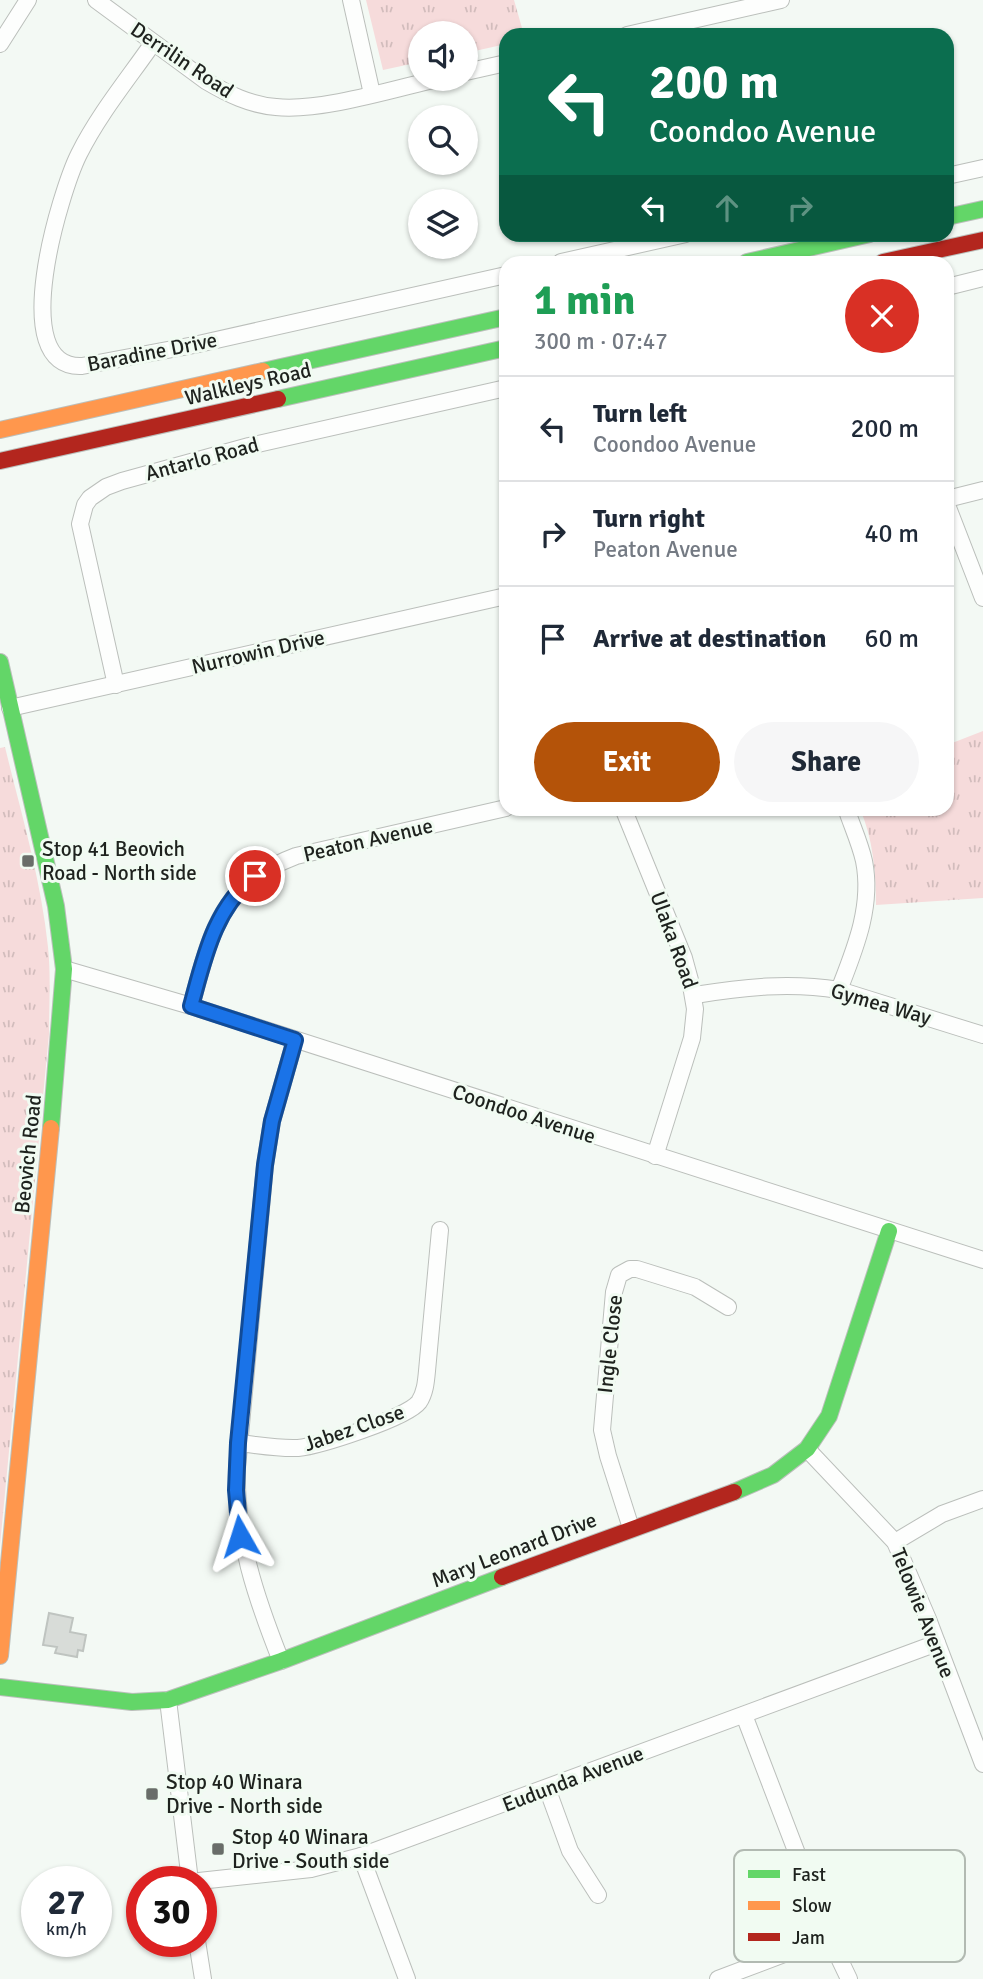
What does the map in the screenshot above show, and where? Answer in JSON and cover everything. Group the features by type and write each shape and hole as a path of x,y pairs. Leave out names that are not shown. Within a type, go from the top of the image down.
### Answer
{"street":[{"path":"0,44 28,0"},
{"name":"Derrilin Road","path":"96,0 222,91 250,102 279,108 297,107 408,86"},
{"path":"351,0 372,94"},
{"path":"652,28 732,5 781,0"},
{"name":"Baradine Drive","path":"153,43 99,119 80,152 54,224 44,294 44,331 52,354 58,361 82,366 181,347 499,277"},
{"path":"478,69 499,65"},
{"path":"954,174 983,168"},
{"path":"954,216 983,209"},
{"path":"910,256 983,240"},
{"path":"588,256 650,242"},
{"path":"773,256 835,242"},
{"path":"954,285 983,278"},
{"name":"Walkleys Road","path":"4,429 499,319"},
{"name":"Walkleys Road","path":"6,460 499,350"},
{"name":"Antarlo Road","path":"116,685 80,524 85,505 98,491 122,481 261,443 499,390"},
{"path":"954,497 983,490"},
{"path":"954,523 983,598"},
{"name":"Nurrowin Drive","path":"10,708 499,598"},
{"name":"Beovich Road","path":"0,662 56,906 64,969 54,1100 0,1656"},
{"name":"Peaton Avenue","path":"191,1006 204,957 218,922 232,898 255,876 296,856 499,810"},
{"name":"Ulaka Road","path":"626,816 684,958 695,995 692,1038 655,1156"},
{"path":"839,990 860,933 866,891 863,860 849,816"},
{"name":"Coondoo Avenue","path":"64,969 191,1006 983,1260"},
{"name":"Gymea Way","path":"695,995 747,986 814,986 839,990 983,1035"},
{"path":"281,1661 254,1586 240,1536 236,1490 238,1443 265,1165 272,1121 295,1040"},
{"name":"Jabez Close","path":"238,1443 282,1448 318,1444 395,1417 416,1406 424,1391 427,1371 440,1230"},
{"name":"Mary Leonard Drive","path":"0,1687 132,1702 168,1700 213,1687 760,1481 784,1468 807,1449 822,1428 834,1404 890,1231"},
{"name":"Ingle Close","path":"631,1528 602,1430 614,1292 619,1275 624,1271 637,1269 695,1287 727,1307"},
{"name":"Telowie Avenue","path":"807,1449 895,1542 909,1570 983,1765"},
{"path":"895,1542 942,1514 983,1499"},
{"name":"Eudunda Avenue","path":"217,1879 291,1872 361,1856 937,1643"},
{"path":"168,1700 188,1866"},
{"path":"744,1715 796,1850"},
{"path":"547,1788 570,1851 598,1895"},
{"path":"361,1856 407,1979"},
{"path":"200,1957 203,1979"},
{"path":"718,1979 763,1962"},
{"path":"841,1962 849,1979"}],"green space":[{"path":"366,0 514,0 522,28 499,28 499,46 478,50 478,21 408,21 408,65 383,70"},
{"path":"983,731 983,898 876,905 873,856 862,816 954,816 954,742"},
{"path":"5,747 41,896 48,947 50,990 49,1034 0,1545 0,748"}],"building":[{"path":"49,1613 73,1618 70,1632 86,1635 83,1651 78,1650 77,1657 55,1653 57,1647 43,1645"}],"traffic: fast":[{"path":"954,215 983,209"},
{"path":"773,256 835,242"},
{"path":"263,371 499,319"},
{"path":"278,399 499,350"},
{"path":"0,662 56,906 64,969 51,1128"},
{"path":"734,1492 773,1475 807,1449 829,1416 889,1231"},
{"path":"0,1687 132,1702 168,1700 281,1661 502,1577"}],"traffic: slow":[{"path":"0,430 263,371"},
{"path":"0,1656 51,1128"}],"traffic: jam":[{"path":"910,256 983,240"},
{"path":"0,461 278,399"},
{"path":"502,1577 734,1492"}],"place":[{"name":"Stop 41 Beovich Road - North side","path":"28,861"},
{"name":"Stop 40 Winara Drive - North side","path":"152,1794"},
{"name":"Stop 40 Winara Drive - South side","path":"218,1849"}],"route":[{"path":"240,1536 236,1490 238,1443 265,1165 272,1121 295,1040 191,1006 204,957 218,922 232,898 255,876"}]}
